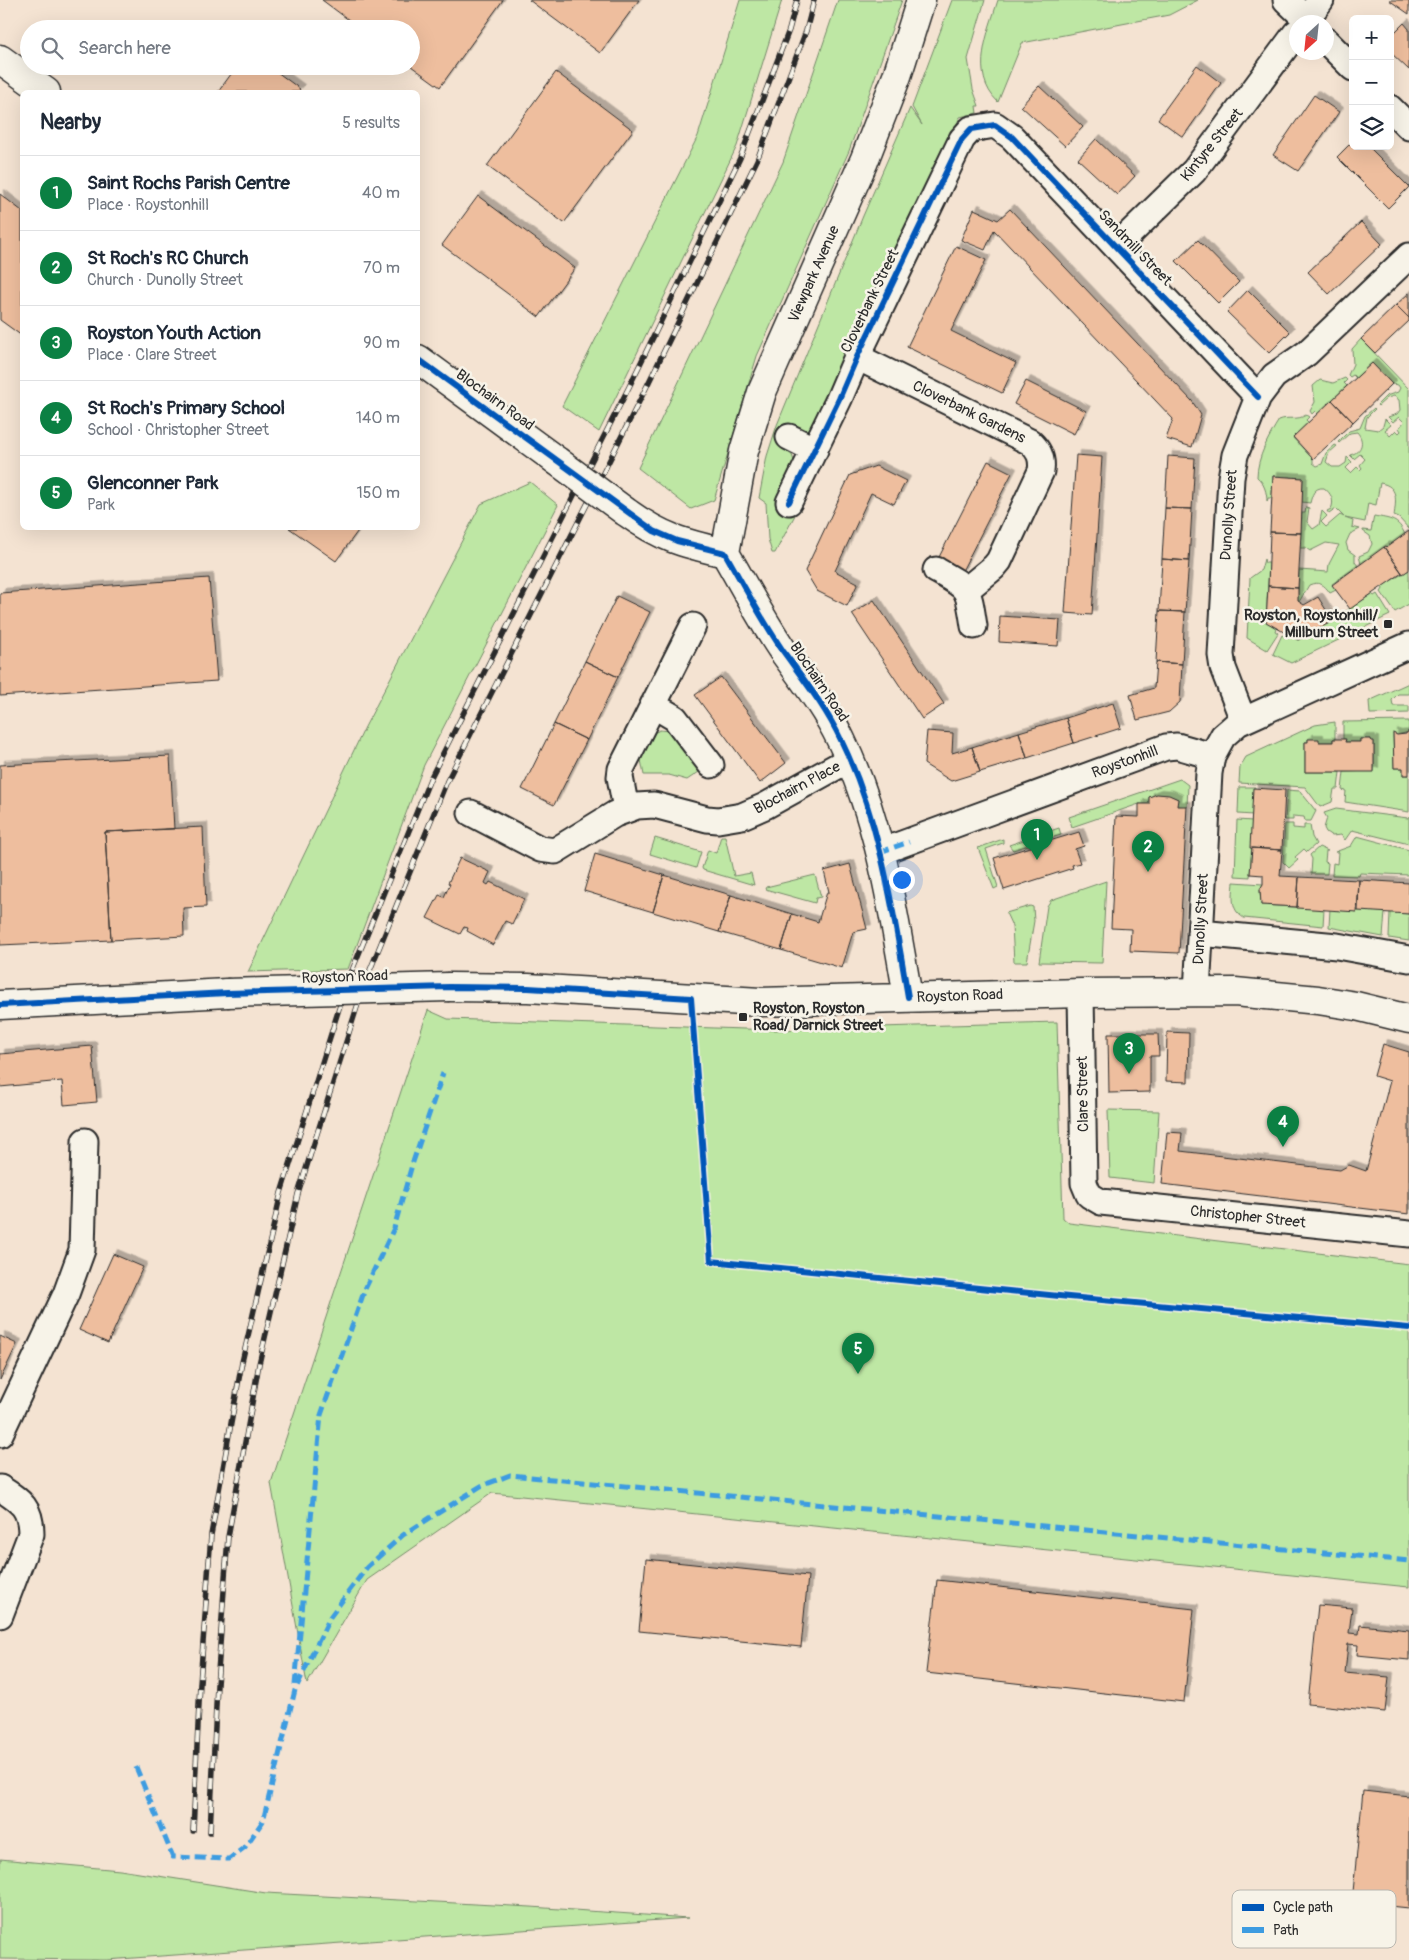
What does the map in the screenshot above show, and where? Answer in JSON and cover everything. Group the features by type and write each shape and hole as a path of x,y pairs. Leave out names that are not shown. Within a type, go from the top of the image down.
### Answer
{"street":[{"name":"Viewpark Avenue","path":"725,553 744,450 762,392 864,161 897,76 921,0"},
{"path":"1286,0 1302,15"},
{"name":"Kintyre Street","path":"1116,247 1194,171 1289,44"},
{"path":"1334,49 1349,64"},
{"path":"0,59 20,73"},
{"path":"22,75 43,90"},
{"path":"1394,112 1409,127"},
{"name":"Sandmill Street","path":"987,126 995,125 1012,137 1258,397"},
{"name":"Cloverbank Street","path":"789,502 962,139 971,130 987,126"},
{"name":"Dunolly Street","path":"1243,720 1222,668 1220,654 1231,478 1235,455 1258,397 1274,376 1307,354 1409,256"},
{"name":"Cloverbank Gardens","path":"857,357 1030,442 1039,451 1042,464 1041,470 1003,554 994,567 966,590"},
{"name":"Blochairn Road","path":"420,360 654,531 668,538 725,553 769,630 829,716 850,759 863,793 880,852 908,997"},
{"path":"789,437 815,450"},
{"path":"936,570 958,582 966,590 970,600 974,626"},
{"path":"626,809 620,777 621,769 693,626"},
{"path":"1212,756 1223,736 1233,726 1243,720 1409,645"},
{"path":"653,705 675,718 711,765"},
{"name":"Roystonhill","path":"880,852 1166,747 1176,746 1212,756"},
{"name":"Dunolly Street","path":"1197,992 1209,773 1212,756"},
{"name":"Blochairn Place","path":"471,813 546,851 560,848 614,814 626,809 646,805 654,805 700,818 730,819 765,806 850,759"},
{"path":"1200,933 1337,946 1409,959"},
{"name":"Royston Road","path":"0,1005 227,993 449,987 528,988 760,1002 1081,992 1242,992 1297,997 1356,1006 1409,1018"},
{"name":"Clare Street","path":"1081,992 1084,1183 1089,1195"},
{"path":"0,1434 66,1294 82,1250 85,1141"},
{"name":"Christopher Street","path":"1089,1195 1101,1202 1409,1234"},
{"path":"0,1488 22,1502 31,1519 30,1534 0,1615"}],"green space":[{"path":"740,0 782,0 737,146 599,432 562,406 698,136"},
{"path":"838,0 902,0 849,151 757,356 714,500 691,509 638,468 783,162"},
{"path":"952,0 985,0 968,59 973,89 979,106 976,106 977,113 960,117 812,426 810,429 804,430 790,424 779,446 792,455 796,467 777,506 795,515 775,553 772,553 768,539 766,503 759,498 767,456 777,425 863,216 910,108 922,125 912,107"},
{"path":"998,0 1198,0 1169,15 1022,43 998,102 989,91 984,79 983,53"},
{"path":"1361,339 1409,389 1409,529 1399,518 1394,516 1395,495 1393,491 1390,487 1380,483 1376,505 1368,503 1365,522 1345,518 1353,521 1352,527 1360,529 1350,534 1346,543 1348,550 1355,555 1355,562 1358,566 1332,584 1336,590 1330,593 1321,584 1309,585 1299,602 1299,570 1328,572 1329,564 1339,545 1326,543 1310,551 1306,548 1300,548 1302,513 1305,513 1306,507 1309,508 1307,522 1313,529 1319,525 1322,511 1327,516 1321,522 1326,527 1340,515 1344,517 1336,509 1329,514 1327,511 1331,509 1332,500 1329,492 1324,488 1316,490 1310,503 1302,502 1303,478 1273,476 1272,498 1268,498 1267,502 1265,488 1257,477 1259,462 1271,433 1279,420 1282,419 1299,418 1306,415 1309,417 1306,420 1309,423 1293,438 1313,459 1313,463 1317,466 1322,464 1326,453 1335,445 1337,446 1329,453 1326,462 1332,467 1340,467 1346,463 1347,457 1352,462 1346,468 1351,473 1357,467 1360,470 1362,468 1360,465 1365,459 1360,454 1354,459 1350,455 1360,449 1361,439 1357,432 1350,433 1338,442 1349,431 1360,428 1365,416 1374,408 1367,417 1365,428 1378,430 1383,426 1385,419 1391,425 1385,430 1390,436 1396,430 1399,433 1401,431 1399,428 1404,422 1399,417 1393,422 1388,417 1397,414 1400,410 1399,400 1394,396 1387,398 1377,405 1386,396 1398,392 1400,388 1398,385 1392,384 1372,363 1356,378 1353,375 1350,377 1348,375 1353,364 1352,349"},
{"path":"1345,378 1347,380 1344,383 1347,386 1318,414 1315,411 1312,414 1310,411 1315,402 1313,386 1320,380 1333,383"},
{"path":"530,482 558,505 424,765 348,969 248,972 365,727 481,504"},
{"path":"1374,516 1397,523 1405,535 1361,564 1359,556 1368,552 1372,544 1370,536 1363,530 1371,531"},
{"path":"1264,559 1265,563 1269,563 1266,621 1276,628 1275,631 1278,633 1267,650 1247,638 1250,578 1261,570"},
{"path":"1409,570 1409,604 1395,612 1381,592 1382,586"},
{"path":"1372,594 1374,596 1377,594 1390,615 1291,663 1273,654 1282,635 1285,637 1287,634 1331,621"},
{"path":"1409,683 1409,694 1398,694 1392,700 1393,706 1409,706 1409,713 1370,714 1369,701"},
{"path":"1409,721 1409,732 1393,734 1394,768 1403,768 1403,775 1409,775 1409,812 1345,802 1346,791 1342,790 1344,772 1374,771 1374,742 1371,739 1360,739 1360,742 1345,742 1345,739 1343,739 1343,722"},
{"path":"1335,722 1335,739 1333,739 1333,742 1319,742 1308,739 1308,742 1305,742 1305,772 1340,772 1338,789 1334,789 1332,802 1320,807 1305,787 1239,783 1240,767 1246,757 1315,725"},
{"path":"660,730 669,731 674,734 702,770 687,780 669,775 644,775 640,755 651,734"},
{"path":"1180,779 1188,785 1187,807 1177,806 1178,799 1174,797 1157,795 1149,797 1149,804 1139,804 1072,827 1069,817"},
{"path":"1239,787 1255,787 1253,815 1238,814"},
{"path":"1287,790 1300,791 1316,811 1311,821 1305,821 1304,817 1293,816 1293,820 1285,820"},
{"path":"1336,809 1408,818 1409,816 1409,844 1352,830 1345,840 1341,835 1332,836 1324,828 1327,818 1324,813"},
{"path":"1237,820 1253,821 1250,877 1235,876"},
{"path":"1285,824 1293,824 1293,828 1304,829 1304,825 1310,825 1312,837 1316,844 1307,852 1304,849 1295,857 1298,860 1289,868 1283,862"},
{"path":"1059,828 1061,835 1013,850 1009,845"},
{"path":"721,836 725,836 734,876 751,873 754,885 703,870 708,850 716,853"},
{"path":"1357,836 1409,850 1409,875 1360,873 1359,876 1332,875 1333,863 1337,864 1338,852 1335,852 1351,846"},
{"path":"655,838 701,852 696,868 650,854"},
{"path":"1003,839 1003,843 986,849 998,887 994,889 978,848"},
{"path":"1319,847 1328,851 1326,851 1325,862 1328,863 1327,874 1311,874 1312,859 1310,855"},
{"path":"815,875 821,897 816,898 815,903 765,889 766,887"},
{"path":"1106,881 1102,963 1039,962 1047,906 1051,900"},
{"path":"1234,882 1263,884 1260,890 1261,905 1324,909 1323,926 1244,918 1234,907"},
{"path":"1030,906 1033,907 1034,921 1027,962 1014,962 1012,926 1006,913"},
{"path":"1330,909 1385,912 1383,937 1329,927"},
{"path":"1390,912 1409,914 1409,941 1389,938"},
{"path":"428,1010 448,1019 774,1030 1057,1022 1063,1218 1069,1223 1409,1264 1409,1587 492,1493 367,1580 307,1684 271,1483"},
{"path":"1108,1110 1159,1111 1154,1183 1110,1178"},
{"path":"0,1859 120,1870 266,1893 531,1907 688,1918 106,1960 0,1959"}],"building":[{"path":"322,0 503,0 440,87 420,73 420,20 349,20"},
{"path":"529,0 639,0 600,53"},
{"path":"1389,0 1409,0 1409,14"},
{"path":"1404,23 1409,29 1409,70 1394,56 1394,33"},
{"path":"1197,65 1221,83 1183,137 1158,119"},
{"path":"556,72 633,130 564,223 487,166"},
{"path":"230,75 281,75 300,89 299,90 219,90"},
{"path":"1039,86 1083,127 1065,146 1021,106"},
{"path":"1314,95 1339,112 1298,171 1273,155"},
{"path":"1096,139 1135,176 1117,195 1078,159"},
{"path":"1349,145 1349,150 1372,150 1409,187 1388,208 1337,157"},
{"path":"0,194 20,209 20,335 0,320"},
{"path":"478,196 575,268 539,317 442,245"},
{"path":"974,209 998,220 1010,209 1192,401 1201,415 1192,447 1166,439 1173,419 994,230 985,250 961,240"},
{"path":"1361,222 1382,244 1329,294 1308,272"},
{"path":"1198,240 1239,282 1218,303 1176,261"},
{"path":"956,246 986,260 951,331 1016,363 1002,393 907,347"},
{"path":"1248,290 1290,332 1269,353 1227,312"},
{"path":"1409,293 1409,318 1396,305"},
{"path":"1396,305 1409,318 1409,321 1375,353 1361,339"},
{"path":"1372,363 1392,384 1353,422 1332,400"},
{"path":"1026,381 1086,411 1074,434 1014,404"},
{"path":"1332,400 1353,422 1313,459 1293,437"},
{"path":"1076,455 1102,457 1092,615 1065,613"},
{"path":"1168,456 1195,458 1192,509 1165,508"},
{"path":"988,461 1012,473 961,573 937,561"},
{"path":"876,466 906,481 894,504 871,493 835,571 858,583 847,606 817,591 805,571 850,475"},
{"path":"1273,476 1303,478 1301,533 1270,532"},
{"path":"1165,508 1192,509 1189,561 1162,559"},
{"path":"292,530 359,530 336,561"},
{"path":"1409,531 1409,570 1403,574 1384,547 1387,547"},
{"path":"1270,532 1301,533 1298,588 1268,586"},
{"path":"1384,547 1402,573 1350,609 1332,585"},
{"path":"1162,559 1189,561 1185,612 1159,611"},
{"path":"209,578 217,681 0,696 0,593"},
{"path":"1268,586 1298,588 1298,601 1304,605 1318,597 1333,621 1298,640 1266,622"},
{"path":"617,596 650,612 618,677 585,661"},
{"path":"874,600 944,704 922,719 852,614"},
{"path":"1159,611 1185,612 1182,664 1156,662"},
{"path":"1000,616 1060,620 1058,646 999,642"},
{"path":"585,661 618,677 587,740 554,724"},
{"path":"1156,662 1182,664 1180,702 1169,712 1137,720 1130,695 1154,688"},
{"path":"721,677 786,763 760,783 695,695"},
{"path":"1113,703 1121,728 1074,743 1066,718"},
{"path":"1066,718 1074,743 1027,758 1019,732"},
{"path":"554,724 587,740 554,805 522,789"},
{"path":"927,731 953,733 952,753 972,747 980,772 951,781 924,764"},
{"path":"1019,732 1027,758 980,772 972,747"},
{"path":"1409,732 1409,775 1403,775 1403,768 1394,768 1393,733 1397,735 1406,734"},
{"path":"1308,739 1319,739 1319,742 1333,742 1333,739 1346,739 1345,742 1360,742 1360,739 1371,739 1371,741 1374,741 1374,772 1305,772 1305,742 1308,742"},
{"path":"170,756 174,829 105,832 111,940 0,945 0,765"},
{"path":"1253,788 1285,790 1282,850 1250,848"},
{"path":"1157,794 1169,795 1178,799 1177,806 1187,806 1179,953 1130,951 1131,929 1111,928 1116,816 1139,817 1139,804 1149,804 1149,797"},
{"path":"203,827 206,907 183,908 184,936 111,940 105,832"},
{"path":"1079,832 1084,846 1075,849 1080,863 1072,865 1073,868 1004,890 994,858"},
{"path":"1252,848 1282,850 1280,876 1299,877 1297,907 1261,905 1260,889 1263,884 1263,875 1250,874"},
{"path":"595,854 664,875 653,912 584,891"},
{"path":"460,858 490,872 485,883 488,885 490,882 524,899 512,924 505,921 493,945 467,931 468,928 464,927 460,934 427,918 439,895 444,897 450,884 448,883"},
{"path":"850,864 867,929 853,932 842,968 781,950 792,914 818,922 827,892 829,892 824,871"},
{"path":"664,875 731,895 719,932 653,912"},
{"path":"1299,877 1359,880 1357,912 1297,908"},
{"path":"1359,880 1409,883 1409,914 1358,911"},
{"path":"731,895 792,914 781,950 719,932"},
{"path":"1167,1032 1189,1033 1188,1082 1166,1081"},
{"path":"1108,1034 1158,1034 1159,1056 1150,1056 1150,1092 1109,1093"},
{"path":"1383,1044 1409,1052 1409,1214 1162,1184 1167,1132 1182,1133 1180,1151 1340,1170 1349,1165 1366,1171 1390,1081 1374,1076"},
{"path":"92,1046 97,1102 64,1105 62,1081 0,1087 0,1054"},
{"path":"113,1254 143,1267 108,1343 79,1330"},
{"path":"0,1336 17,1344 0,1380"},
{"path":"646,1559 808,1576 801,1647 639,1631"},
{"path":"937,1580 1194,1609 1184,1702 926,1673"},
{"path":"1318,1605 1352,1608 1349,1633 1359,1634 1360,1625 1409,1630 1409,1660 1357,1655 1358,1645 1348,1644 1345,1673 1389,1677 1385,1712 1308,1704"},
{"path":"1363,1791 1409,1796 1409,1908 1396,1907 1396,1890 1353,1890"}],"railway":[{"path":"193,1831 200,1683 211,1535 242,1362 281,1193 347,983 430,779 629,387 740,158 789,30 797,0"},
{"path":"210,1832 217,1685 228,1537 259,1364 298,1194 364,985 447,781 646,388 757,160 806,31 814,0"}],"marked path":[{"path":"880,852 909,842"},
{"path":"295,1685 321,1415 365,1289 394,1228 412,1165 443,1073"},
{"path":"136,1767 173,1857 229,1859 245,1847 263,1821 295,1690 330,1617 367,1567 403,1535 481,1486 510,1475 1409,1561"}],"cycle path":[{"path":"789,502 962,139 971,129 995,125 1012,137 1258,397"},
{"path":"420,360 654,531 677,541 725,553 775,639 829,717 854,770 866,802 884,866 908,997"},
{"path":"0,1005 227,993 449,987 528,988 691,998 711,1261 1069,1297 1409,1328"}],"place":[{"name":"Royston, Roystonhill/ Millburn Street","path":"1388,624"},
{"name":"Saint Rochs Parish Centre","path":"1037,860"},
{"name":"St Roch's RC Church","path":"1148,872"},
{"name":"Royston, Royston Road/ Darnick Street","path":"743,1017"},
{"name":"Royston Youth Action","path":"1129,1074"},
{"name":"St Roch's Primary School","path":"1283,1147"},
{"name":"Glenconner Park","path":"858,1374"}]}
